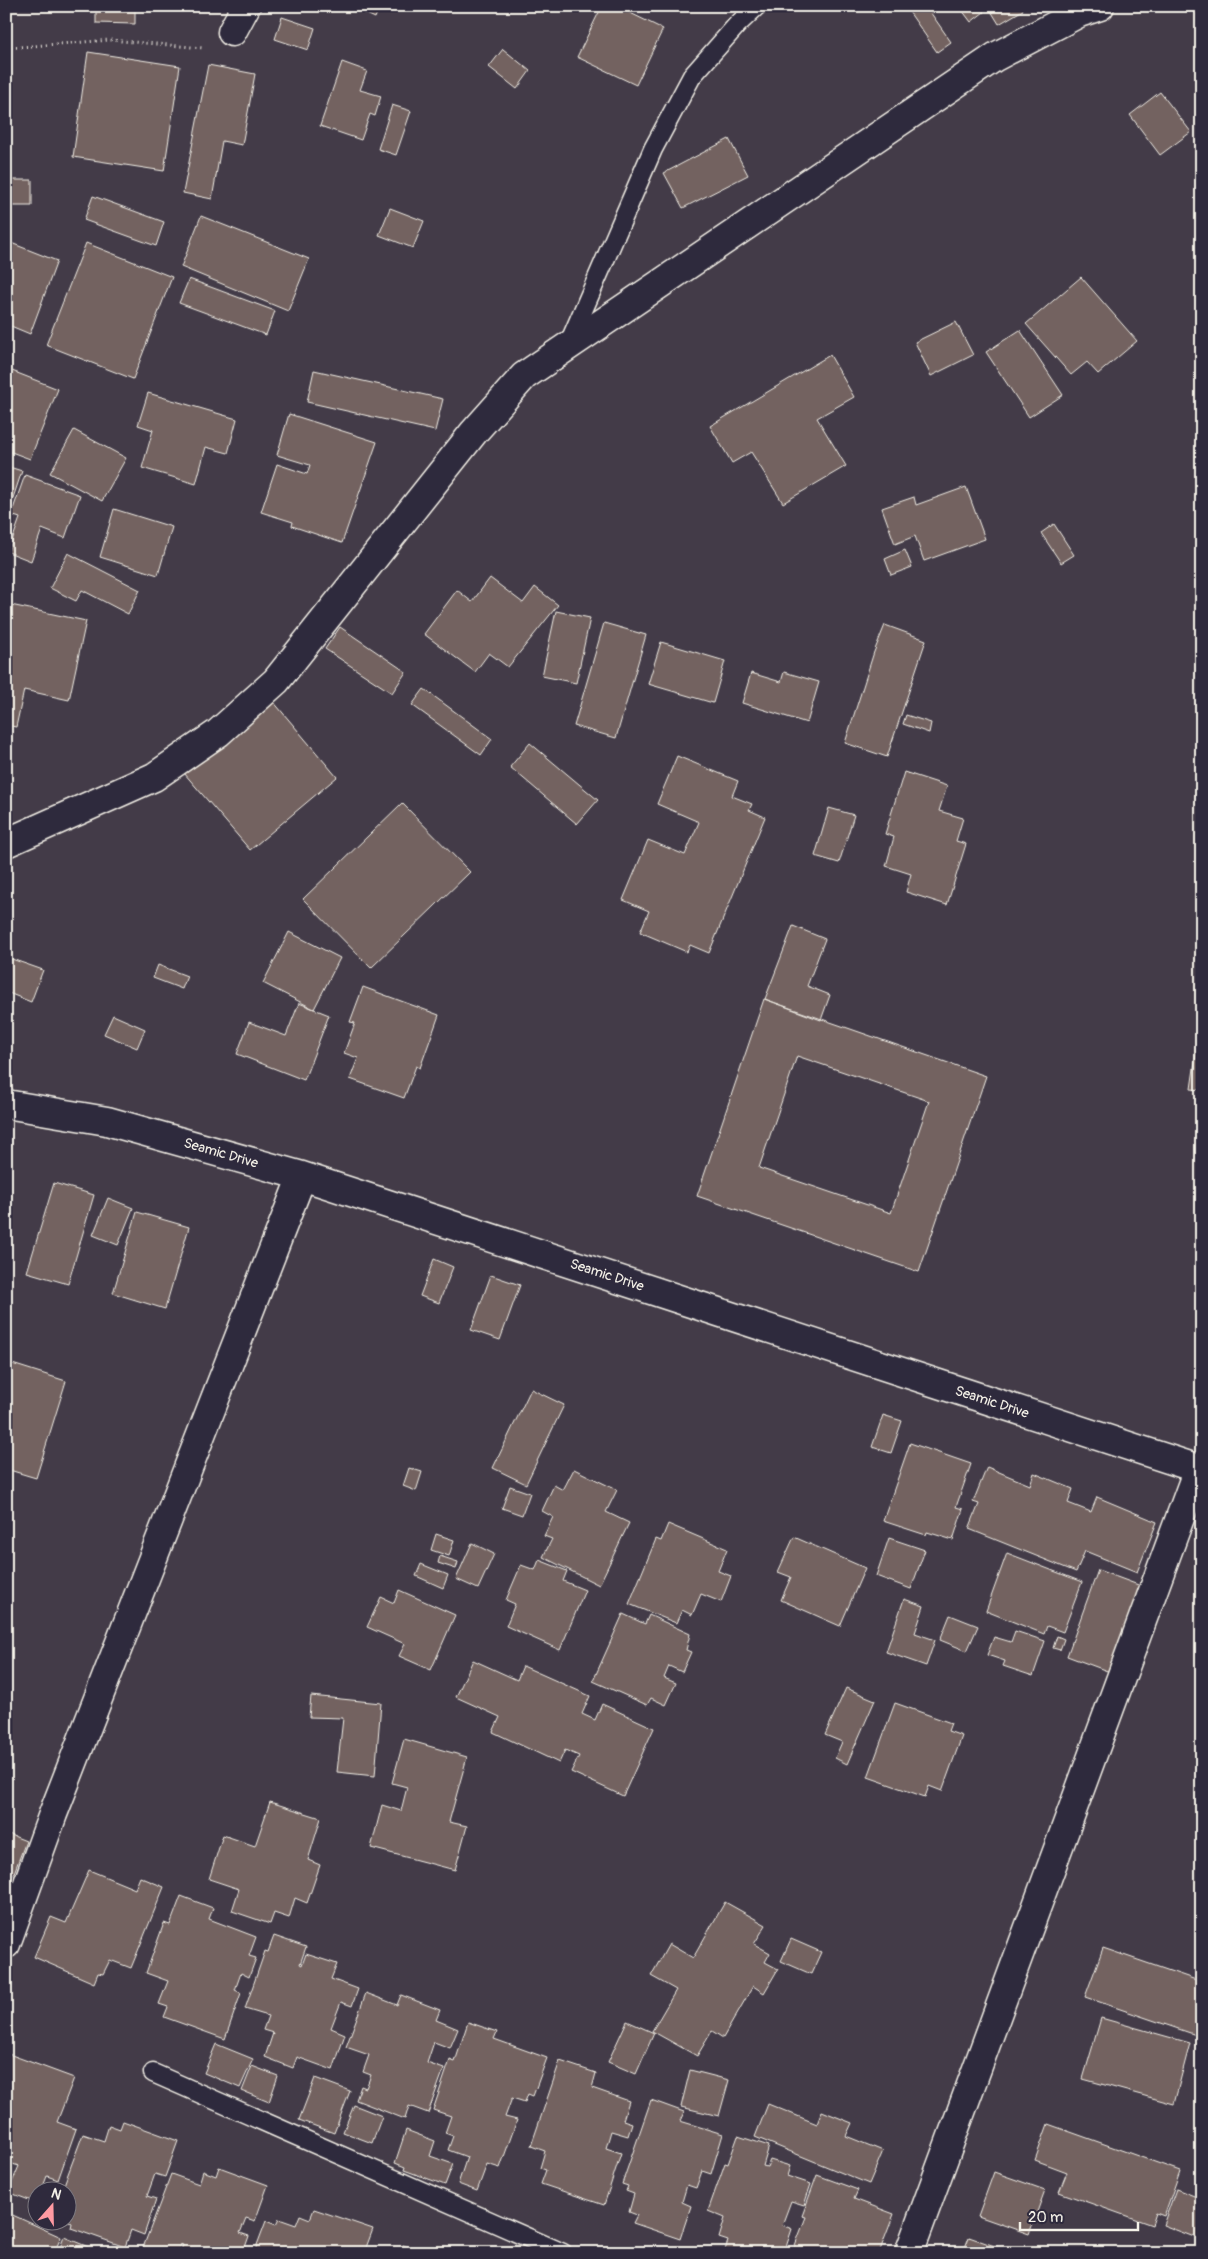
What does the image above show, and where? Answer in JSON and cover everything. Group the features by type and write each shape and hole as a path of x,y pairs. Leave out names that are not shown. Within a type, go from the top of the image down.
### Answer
{"street":[{"path":"232,32 246,6"},
{"path":"6,843 154,777 218,733 276,682 474,432 524,376 995,57 1079,13 1100,6"},
{"name":"Seamic Drive","path":"6,1104 107,1121 302,1176 1200,1470"},
{"path":"6,1944 53,1814 302,1176"},
{"path":"909,2253 1200,1470"}],"lane":[{"path":"568,346 653,149 692,76 736,25 757,6"},
{"path":"153,2073 563,2253"}],"path":[{"path":"6,48 110,40 202,49 232,32"}],"building":[{"path":"96,6 135,6 135,24 96,23"},
{"path":"350,6 380,6 375,18"},
{"path":"602,6 616,6 663,29 636,85 577,57"},
{"path":"905,6 926,6 951,42 937,52"},
{"path":"959,6 979,6 984,12 971,22"},
{"path":"988,6 1021,6 1023,10 999,24"},
{"path":"282,17 315,28 308,50 275,39"},
{"path":"503,49 530,71 517,89 489,67"},
{"path":"88,52 180,66 164,171 73,157"},
{"path":"342,62 367,71 360,90 381,96 375,116 370,114 361,140 320,126"},
{"path":"208,65 255,74 242,145 222,141 212,199 183,193"},
{"path":"1160,92 1191,132 1160,155 1130,115"},
{"path":"392,105 411,111 396,155 378,149"},
{"path":"729,139 748,175 683,208 664,173"},
{"path":"6,180 32,180 32,206 6,206"},
{"path":"93,196 164,222 156,246 84,220"},
{"path":"390,208 424,221 413,248 379,235"},
{"path":"201,216 309,259 288,311 181,267"},
{"path":"6,241 57,261 30,334 6,324"},
{"path":"86,243 172,277 133,379 46,345"},
{"path":"1081,277 1137,341 1098,374 1087,362 1071,375 1026,324"},
{"path":"189,279 275,311 266,335 179,303"},
{"path":"956,322 973,355 931,376 915,342"},
{"path":"1020,330 1063,395 1029,417 986,352"},
{"path":"830,355 854,397 817,418 846,466 783,503 751,452 732,463 710,426"},
{"path":"7,369 58,389 30,459 6,450"},
{"path":"314,370 443,399 435,431 307,402"},
{"path":"148,393 237,419 228,453 206,447 196,484 142,468 153,430 138,425"},
{"path":"289,414 377,442 342,543 292,526 293,522 261,512 277,464 307,474 310,465 277,455"},
{"path":"74,430 126,458 102,501 50,473"},
{"path":"6,466 22,471 6,519"},
{"path":"25,475 80,495 65,538 42,529 31,561 8,552 20,518 11,515"},
{"path":"966,487 985,539 924,561 915,536 895,544 882,508 914,497 916,505"},
{"path":"114,509 172,527 158,575 100,557"},
{"path":"1054,524 1074,555 1061,563 1041,533"},
{"path":"905,550 912,567 891,575 885,559"},
{"path":"68,553 140,590 128,614 82,590 76,601 50,588"},
{"path":"490,578 523,603 535,587 558,605 508,667 489,653 475,672 424,634 457,590 472,602"},
{"path":"6,604 86,621 69,700 24,690 16,727 6,725"},
{"path":"556,611 590,618 576,683 542,676"},
{"path":"604,623 646,635 616,738 574,726"},
{"path":"885,625 926,640 887,757 845,743 874,652"},
{"path":"340,627 406,672 392,693 325,649"},
{"path":"661,642 725,661 713,703 648,684"},
{"path":"784,672 819,682 807,723 742,703 751,673 781,682"},
{"path":"424,689 492,739 481,755 412,705"},
{"path":"272,700 337,777 250,850 184,773"},
{"path":"906,715 931,723 929,733 903,724"},
{"path":"530,743 598,800 577,824 510,767"},
{"path":"677,756 738,781 732,796 752,804 749,810 765,817 709,953 690,945 687,952 640,932 649,911 623,900 648,840 685,855 699,822 657,804"},
{"path":"904,772 947,786 939,811 963,818 956,841 966,844 947,905 906,892 911,874 886,866 894,837 885,834"},
{"path":"402,803 470,872 371,968 303,899"},
{"path":"829,808 854,815 839,863 815,856"},
{"path":"793,926 825,939 807,986 830,995 821,1020 765,999"},
{"path":"289,932 340,958 314,1009 263,983"},
{"path":"6,957 43,970 31,1002 6,992"},
{"path":"158,965 187,976 182,989 153,978"},
{"path":"363,987 439,1015 420,1068 416,1066 404,1098 350,1079 358,1058 344,1053 355,1023 350,1022"},
{"path":"764,999 986,1076 919,1272 697,1196","holes":["797,1056 929,1101 891,1213 759,1168"]},
{"path":"299,1003 329,1015 304,1080 237,1054 249,1022 286,1036"},
{"path":"1202,1013 1202,1090 1191,1089"},
{"path":"113,1015 145,1029 137,1048 104,1034"},
{"path":"54,1183 94,1195 68,1284 27,1272"},
{"path":"108,1198 133,1208 118,1245 93,1235"},
{"path":"137,1212 189,1227 165,1309 113,1293"},
{"path":"434,1259 453,1267 439,1303 420,1296"},
{"path":"491,1275 520,1285 500,1340 471,1330"},
{"path":"6,1362 66,1381 36,1478 6,1469"},
{"path":"531,1389 564,1405 526,1484 493,1468"},
{"path":"883,1415 902,1421 891,1453 872,1447"},
{"path":"910,1443 971,1464 956,1507 963,1509 953,1540 927,1532 926,1535 883,1521"},
{"path":"987,1467 1030,1485 1034,1473 1073,1489 1068,1503 1091,1512 1097,1497 1157,1522 1137,1572 1085,1551 1076,1572 969,1529 979,1504 973,1502"},
{"path":"409,1468 422,1472 416,1491 403,1486"},
{"path":"574,1469 617,1490 606,1512 629,1523 599,1585 543,1557 552,1539 544,1536 553,1517 542,1511 554,1485 563,1490"},
{"path":"510,1486 530,1493 522,1515 502,1508"},
{"path":"668,1524 727,1549 718,1571 731,1576 721,1602 701,1594 692,1615 682,1610 676,1623 629,1604 656,1539 661,1541"},
{"path":"436,1534 454,1540 449,1556 431,1550"},
{"path":"794,1537 865,1568 840,1626 781,1600 791,1577 778,1572"},
{"path":"889,1538 925,1550 911,1589 876,1576"},
{"path":"472,1543 494,1554 478,1589 456,1579"},
{"path":"1007,1553 1082,1582 1063,1632 1047,1626 1044,1634 986,1611"},
{"path":"440,1556 458,1562 456,1569 438,1563"},
{"path":"539,1560 567,1571 563,1581 585,1590 560,1650 506,1626 515,1604 506,1600 521,1565 535,1570"},
{"path":"421,1564 448,1575 443,1588 416,1576"},
{"path":"1098,1570 1149,1589 1118,1675 1067,1656"},
{"path":"399,1590 455,1615 431,1670 399,1656 405,1644 367,1627 381,1597 394,1603"},
{"path":"904,1599 924,1606 915,1633 935,1640 926,1666 886,1652"},
{"path":"623,1614 645,1624 649,1615 690,1634 686,1650 691,1652 682,1672 669,1666 664,1678 676,1683 666,1705 651,1698 647,1705 593,1681"},
{"path":"950,1615 978,1626 967,1651 940,1640"},
{"path":"1015,1631 1045,1641 1033,1676 1003,1666 1005,1661 987,1655 994,1637 1011,1642"},
{"path":"1057,1636 1064,1639 1060,1650 1053,1648"},
{"path":"473,1660 517,1680 523,1666 590,1696 582,1714 595,1720 602,1704 654,1728 623,1796 571,1772 579,1756 565,1750 559,1763 493,1732 500,1717 456,1697"},
{"path":"846,1688 875,1700 847,1764 835,1758 842,1742 825,1735"},
{"path":"311,1696 381,1703 375,1776 337,1772 343,1718 309,1717"},
{"path":"895,1703 951,1723 948,1731 962,1736 942,1791 929,1786 925,1797 868,1777"},
{"path":"404,1739 467,1757 449,1822 467,1826 455,1870 371,1848 382,1805 401,1811 407,1787 392,1783"},
{"path":"270,1802 321,1818 308,1860 320,1865 307,1903 295,1898 289,1918 274,1913 270,1924 232,1911 239,1889 209,1879 223,1835 255,1846"},
{"path":"6,1833 26,1841 6,1894"},
{"path":"89,1870 135,1889 140,1877 164,1887 131,1968 110,1960 103,1974 98,1973 94,1983 34,1957 51,1917 66,1923"},
{"path":"181,1896 213,1908 209,1919 256,1937 249,1956 256,1958 249,1977 241,1973 235,1990 241,1993 225,2039 164,2017 168,2007 159,2004 168,1981 146,1973 164,1923 170,1925"},
{"path":"725,1902 766,1925 754,1944 770,1953 765,1962 778,1969 764,1993 753,1986 723,2038 712,2031 697,2056 652,2031 676,1990 651,1976 669,1944 693,1958"},
{"path":"274,1936 306,1947 300,1964 302,1965 306,1954 337,1964 331,1979 358,1989 352,2006 341,2002 331,2028 345,2034 333,2070 297,2057 293,2068 265,2057 273,2033 263,2030 268,2016 245,2009 265,1951 268,1952"},
{"path":"791,1939 821,1952 811,1974 781,1961"},
{"path":"1103,1948 1202,1982 1202,2037 1085,1997"},
{"path":"366,1993 397,2005 401,1995 440,2010 436,2020 458,2029 450,2048 434,2042 427,2063 444,2069 428,2113 409,2106 405,2119 356,2100 361,2086 366,2088 371,2075 363,2072 369,2055 346,2047"},
{"path":"1101,2018 1190,2043 1174,2104 1083,2079"},
{"path":"627,2021 654,2033 636,2074 608,2062"},
{"path":"468,2022 497,2032 494,2039 547,2058 533,2096 528,2094 525,2102 512,2098 505,2117 517,2120 500,2168 487,2164 477,2191 458,2184 467,2157 448,2150 453,2136 445,2133 451,2116 433,2110 450,2060 455,2062"},
{"path":"216,2044 253,2059 240,2088 204,2073"},
{"path":"6,2053 74,2078 57,2122 76,2129 58,2180 47,2176 45,2182 28,2182 28,2200 8,2192 19,2166 6,2162"},
{"path":"560,2061 596,2073 592,2088 629,2101 623,2120 632,2123 628,2136 611,2131 606,2148 621,2153 604,2205 541,2184 546,2170 540,2168 545,2151 531,2146"},
{"path":"252,2066 278,2076 269,2102 242,2091"},
{"path":"690,2070 729,2080 719,2116 681,2107"},
{"path":"315,2078 350,2091 334,2133 299,2120"},
{"path":"651,2100 684,2112 680,2121 723,2134 711,2174 702,2171 696,2188 687,2185 682,2202 691,2206 680,2239 633,2223 637,2215 629,2212 634,2194 626,2191 628,2186 622,2184"},
{"path":"768,2104 817,2124 822,2111 852,2123 846,2136 883,2151 869,2184 755,2137"},
{"path":"354,2105 382,2116 372,2143 343,2132"},
{"path":"123,2121 178,2141 165,2177 155,2174 147,2196 156,2199 144,2235 131,2230 125,2247 78,2230 78,2182 65,2182 83,2134 104,2141 109,2125 120,2129"},
{"path":"1048,2124 1180,2171 1164,2216 1156,2213 1152,2225 1059,2192 1067,2172 1035,2160"},
{"path":"406,2130 435,2141 430,2156 453,2164 445,2185 404,2170 405,2167 395,2163"},
{"path":"738,2136 769,2146 763,2166 767,2167 770,2160 790,2166 787,2176 811,2184 804,2205 791,2201 782,2225 792,2229 784,2253 724,2253 728,2241 719,2238 725,2218 708,2211 725,2163 728,2164"},
{"path":"219,2167 268,2185 255,2221 246,2218 240,2233 249,2236 243,2253 180,2253 183,2245 180,2244 177,2253 141,2253 171,2174 199,2184 203,2171 216,2176"},
{"path":"994,2172 1045,2190 1029,2234 978,2216"},
{"path":"817,2175 858,2190 854,2199 894,2214 879,2253 792,2253 806,2217 802,2216"},
{"path":"1176,2189 1202,2199 1202,2240 1163,2225"},
{"path":"314,2209 373,2229 364,2253 254,2253 266,2221 276,2225 279,2219 296,2225 300,2215 310,2219"},
{"path":"6,2212 28,2222 28,2232 50,2232 61,2237 54,2253 6,2253"},
{"path":"64,2237 103,2253 58,2253"},
{"path":"969,2237 1006,2250 1006,2253 963,2253"},
{"path":"403,2245 425,2253 400,2253"}]}
